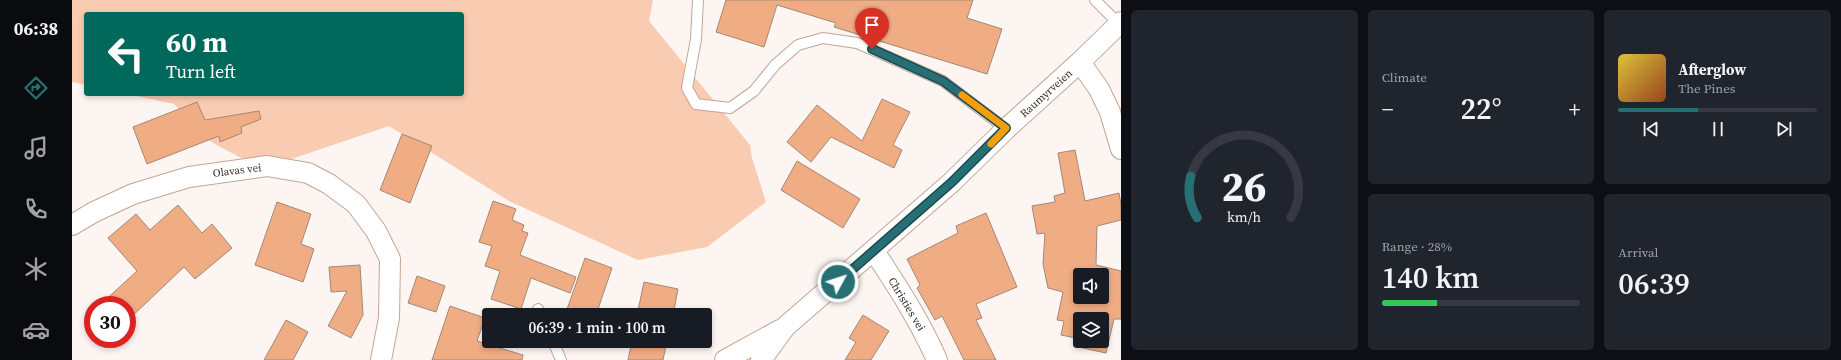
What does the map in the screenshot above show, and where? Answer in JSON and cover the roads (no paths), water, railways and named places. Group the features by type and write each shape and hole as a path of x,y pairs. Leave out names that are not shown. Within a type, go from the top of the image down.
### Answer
{"street":[{"name":"Raumyrveien","path":"761,360 785,327 952,182 1006,128 1080,62 1120,23"},
{"path":"1080,62 1099,89 1107,106 1121,148"},
{"name":"Olavas vei","path":"72,225 94,212 133,194 189,177 267,166 308,173 329,184 356,204 376,231 390,259 389,318 381,360"},
{"name":"Christies vei","path":"874,251 922,328 937,360"},
{"path":"725,360 785,327"}],"lane":[{"path":"698,0 696,39 687,88 696,104 730,108 754,91 776,65 798,45 823,38 857,43 943,81 1006,128"},
{"path":"1095,0 1120,23"},
{"path":"556,348 561,360"}]}
